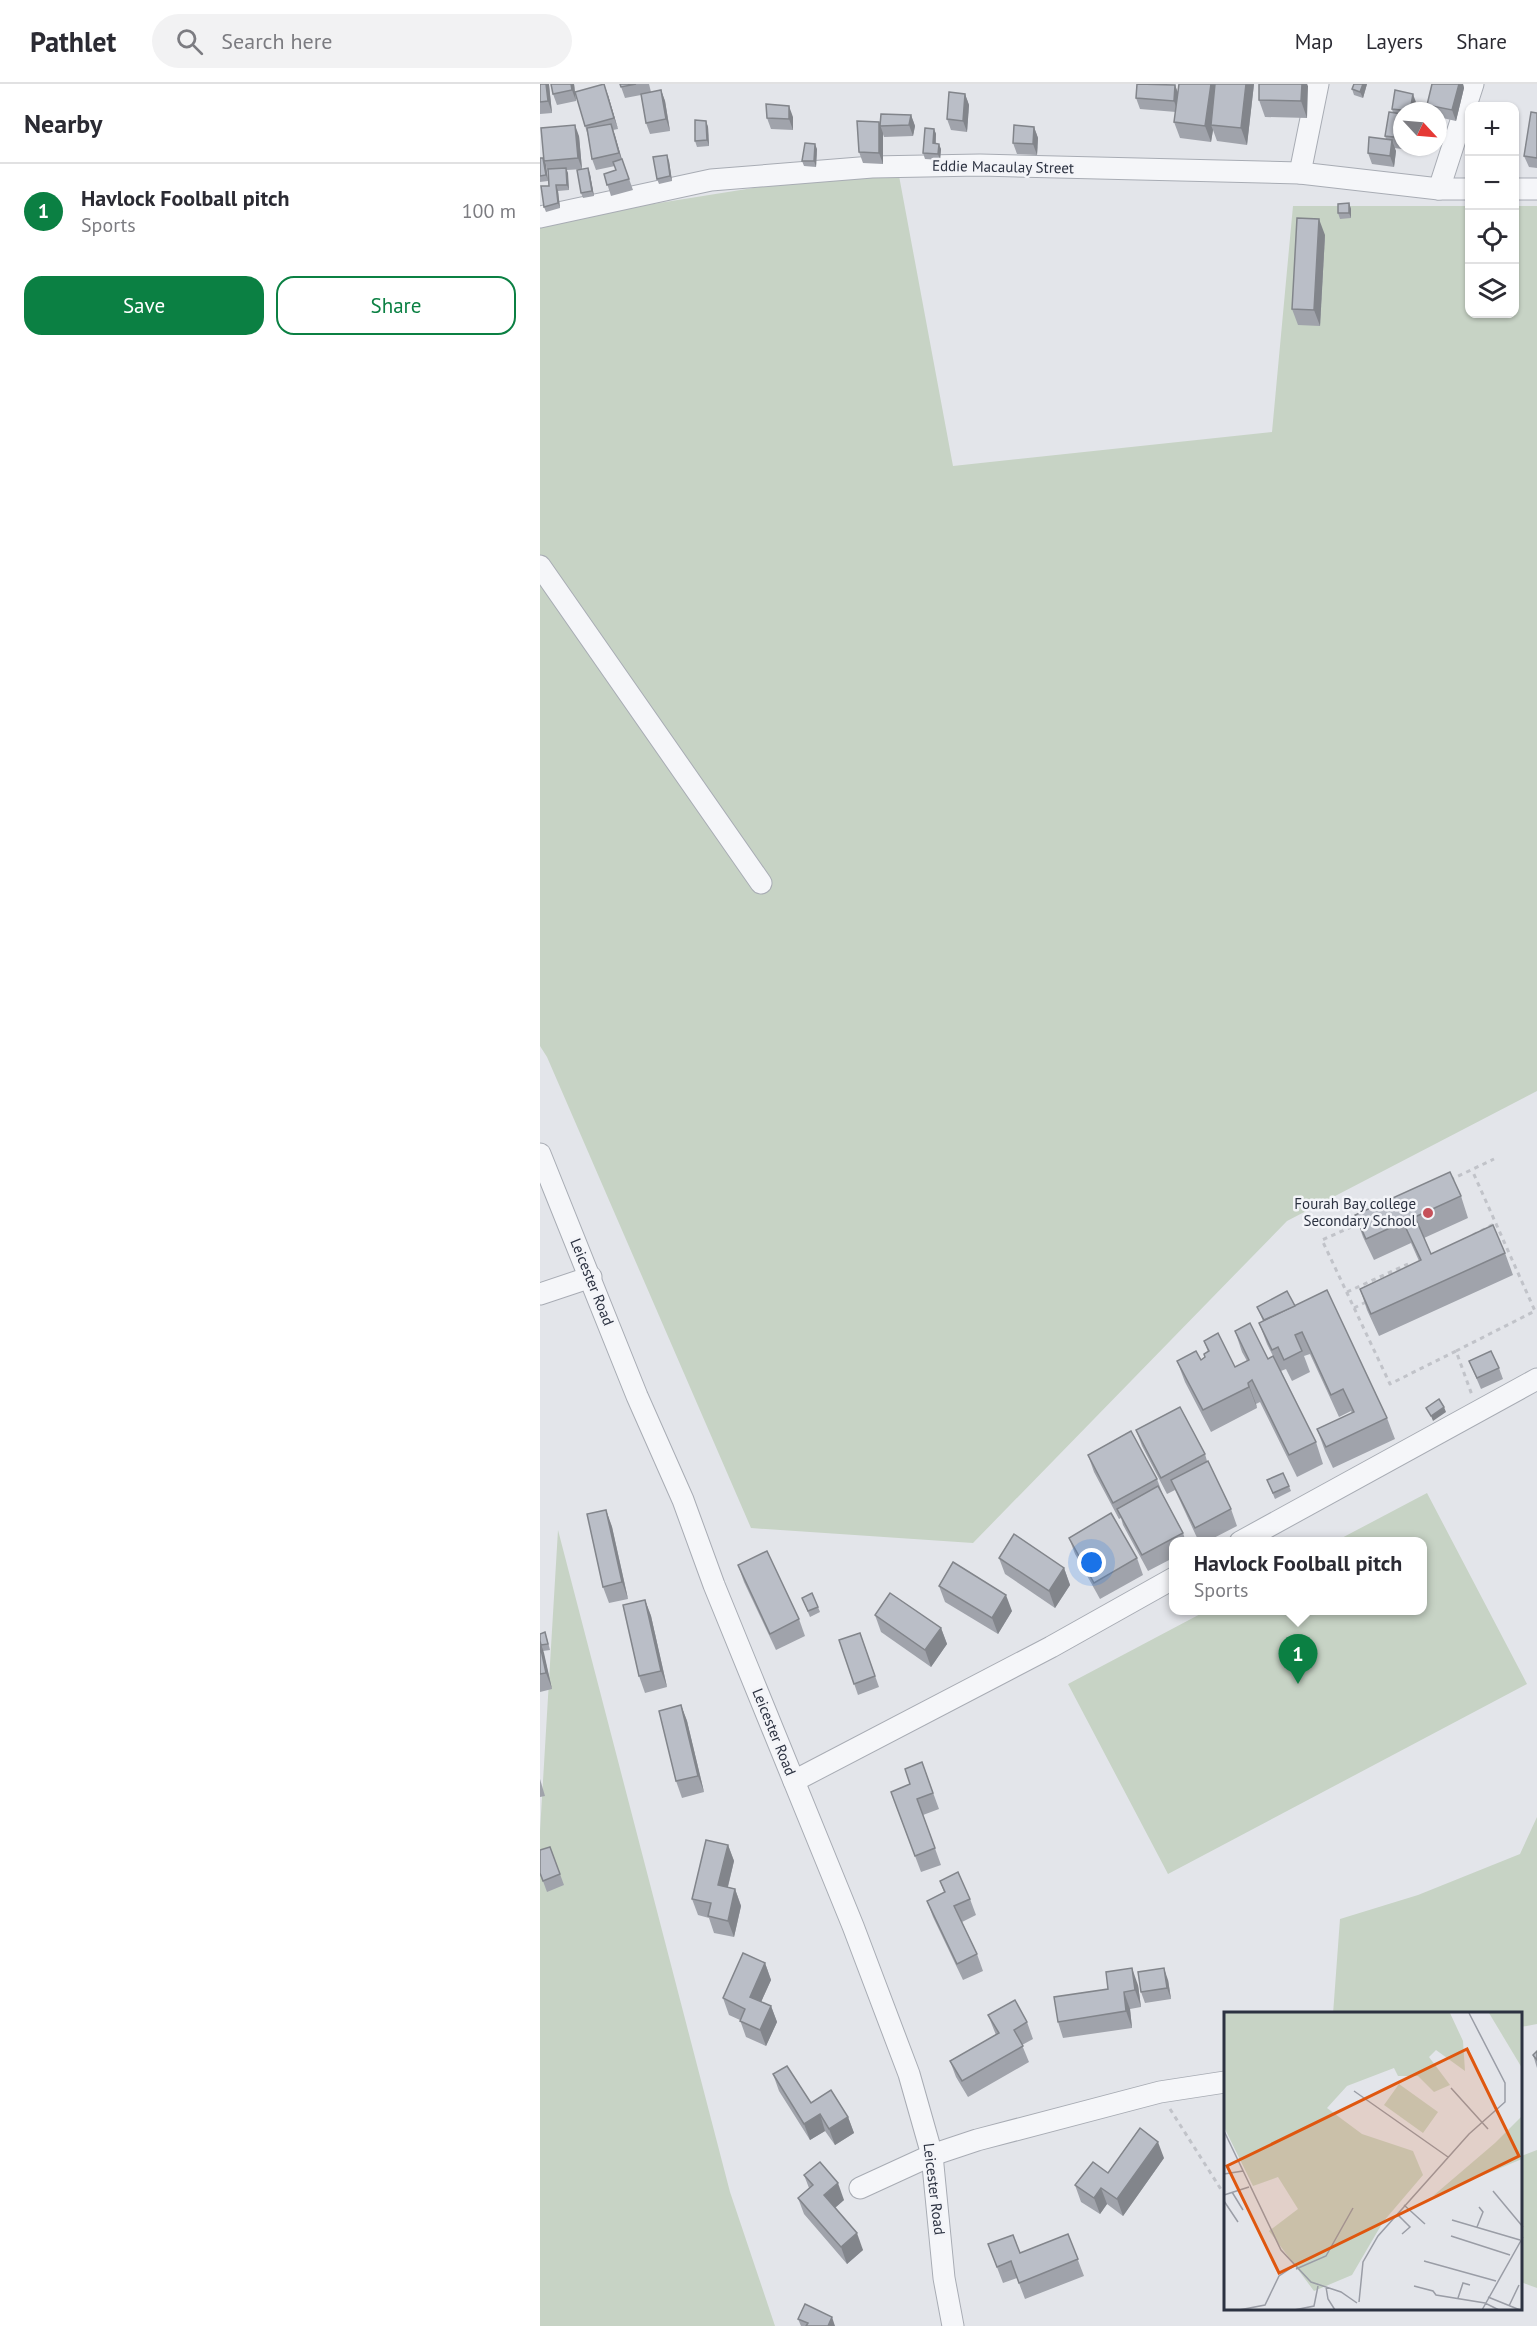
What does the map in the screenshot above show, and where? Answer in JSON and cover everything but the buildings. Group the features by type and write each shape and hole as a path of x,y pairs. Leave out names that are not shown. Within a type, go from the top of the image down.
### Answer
{"street":[{"path":"1300,173 1318,84"},
{"path":"1439,189 1473,84"},
{"name":"Eddie Macaulay Street","path":"540,217 711,180 872,167 980,165 1300,173 1439,189 1465,189"},
{"path":"1519,189 1537,189"},
{"path":"540,567 761,883"},
{"name":"Leicester Road","path":"540,1154 548,1196 591,1277 892,2026 923,2119 932,2155 944,2278 953,2326"},
{"path":"540,1294 591,1277"},
{"path":"1249,1537 1537,1379"},
{"path":"794,1781 1050,1647 1169,1580"},
{"path":"860,2188 932,2155 1068,2115 1160,2092 1224,2082"}],"path":[{"path":"1450,1180 1494,1159"},
{"path":"1365,1220 1322,1240 1390,1384 1535,1311 1472,1170"},
{"path":"1470,1236 1496,1223"},
{"path":"1495,1245 1503,1241"},
{"path":"1347,1292 1408,1264"},
{"path":"1379,1278 1387,1281"},
{"path":"1375,1289 1379,1278"},
{"path":"1354,1308 1371,1300"},
{"path":"1456,1351 1478,1412"},
{"path":"1160,2092 1222,2191"}],"green space":[{"path":"897,165 953,466 1272,432 1293,206 1465,206 1465,318 1519,318 1519,206 1537,206 1537,1091 1287,1221 973,1543 751,1528 547,1057 540,1046 540,225 590,214"},
{"path":"1427,1493 1527,1684 1168,1874 1068,1684 1198,1615 1427,1615 1427,1537 1344,1537"},
{"path":"558,1530 730,2192 775,2326 540,2326 540,1831"},
{"path":"1537,1817 1537,2024 1522,2027 1522,2012 1333,2012 1340,1919 1418,1895 1520,1854"},
{"path":"1537,2150 1537,2288 1522,2282 1522,2156"}],"place":[{"name":"Fourah Bay college Secondary School","path":"1428,1213"},
{"name":"Havlock Foolball pitch","path":"1298,1684"}]}
